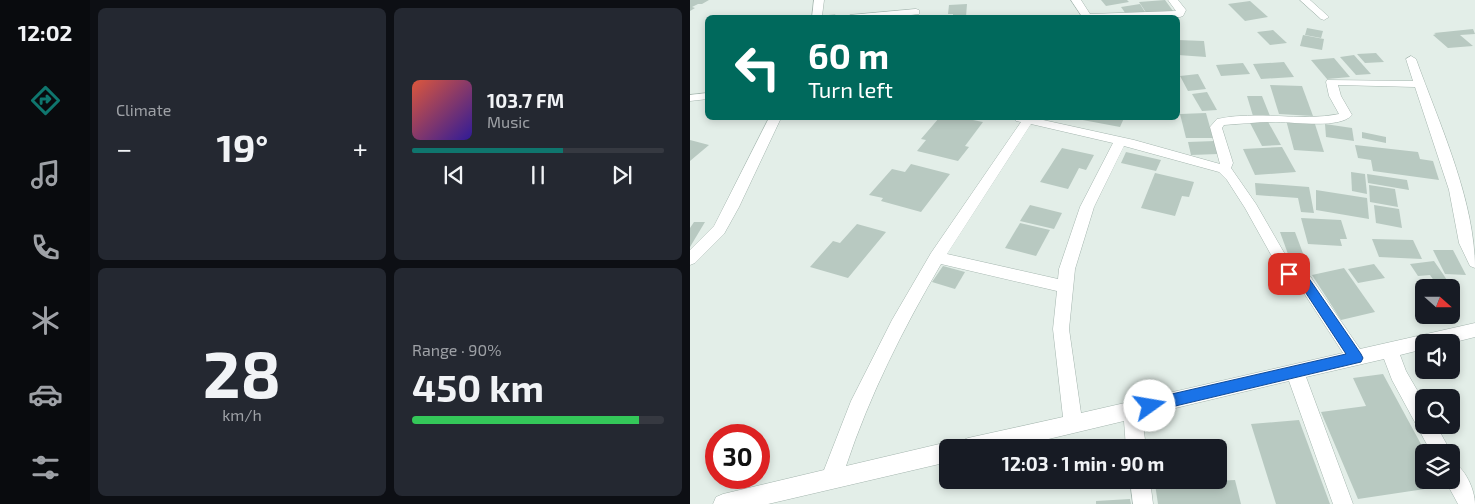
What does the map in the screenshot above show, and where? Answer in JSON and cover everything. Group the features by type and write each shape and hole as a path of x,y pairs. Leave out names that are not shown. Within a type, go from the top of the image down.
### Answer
{"street":[{"path":"817,15 819,0"},
{"path":"1076,0 1087,15"},
{"path":"1150,15 1180,14 1181,10 1173,0"},
{"path":"1305,0 1324,17"},
{"path":"883,15 916,12"},
{"path":"1411,59 1456,190 1466,243 1475,262"},
{"path":"1224,169 1228,162 1216,128 1221,122 1273,118 1327,120 1342,118 1346,115 1335,96 1331,82 1419,84"},
{"path":"690,98 705,96"},
{"path":"690,259 719,230 774,120"},
{"path":"831,479 861,398 911,299 961,216 1023,120"},
{"path":"1032,120 1224,169 1232,176 1289,274 1304,280 1356,358"},
{"path":"1073,423 1061,329 1067,269 1087,207 1120,141"},
{"path":"936,257 1065,287"},
{"path":"1006,439 1475,330"},
{"path":"1390,350 1398,374 1415,405"},
{"path":"1295,372 1343,504"},
{"path":"1132,410 1135,439"},
{"path":"723,504 939,454"},
{"path":"1460,488 1469,504"},
{"path":"1141,489 1143,504"}],"building":[{"path":"690,0 709,0 692,7 695,8 690,11"},
{"path":"1101,0 1127,0 1129,2 1106,6"},
{"path":"1165,0 1173,11 1147,14 1139,2"},
{"path":"1250,1 1268,17 1245,21 1228,4"},
{"path":"967,4 966,15 948,14 949,5"},
{"path":"1140,4 1145,12 1126,14 1121,7"},
{"path":"1307,28 1323,31 1321,38 1305,35"},
{"path":"1473,29 1475,34 1460,35 1473,46 1448,48 1433,35 1436,34 1434,33"},
{"path":"1273,30 1287,43 1270,45 1257,32"},
{"path":"1303,35 1324,39 1322,50 1300,46"},
{"path":"1180,40 1204,41 1206,57 1180,55"},
{"path":"1376,53 1384,62 1365,63 1357,54"},
{"path":"1354,55 1371,74 1356,75 1340,57"},
{"path":"1334,58 1350,77 1327,79 1311,60"},
{"path":"1284,62 1294,77 1261,79 1253,64"},
{"path":"1243,63 1250,74 1221,76 1216,65"},
{"path":"1198,74 1206,89 1188,91 1180,76"},
{"path":"1270,85 1302,86 1313,116 1279,114"},
{"path":"1207,92 1217,110 1202,111 1192,94"},
{"path":"1247,96 1262,96 1270,116 1253,116"},
{"path":"1206,113 1213,138 1186,138 1180,114"},
{"path":"937,120 973,120 983,122 965,146 969,147 958,161 917,151 926,140 921,139"},
{"path":"1083,120 1123,120 1120,127"},
{"path":"1267,120 1281,145 1262,146 1249,121"},
{"path":"1286,120 1314,121 1324,152 1294,150"},
{"path":"1325,124 1352,128 1354,141 1326,137"},
{"path":"1362,132 1386,137 1386,143 1362,138"},
{"path":"690,140 709,145 690,161"},
{"path":"1215,141 1218,154 1191,155 1188,142"},
{"path":"1355,145 1418,152 1420,159 1433,161 1439,180 1373,171 1371,160 1358,158"},
{"path":"1282,147 1296,172 1255,175 1243,149"},
{"path":"1062,148 1094,155 1086,170 1079,168 1068,189 1040,182"},
{"path":"1126,152 1161,160 1156,171 1121,163"},
{"path":"911,164 950,174 921,212 881,201 883,198 869,195 892,169 905,172"},
{"path":"1351,172 1365,174 1367,194 1352,191"},
{"path":"1155,173 1194,182 1189,197 1182,196 1175,216 1141,208"},
{"path":"1367,174 1407,180 1409,190 1368,183"},
{"path":"1255,183 1309,187 1314,213 1301,212 1298,198 1256,195"},
{"path":"1369,185 1395,189 1398,207 1370,202"},
{"path":"1316,190 1367,198 1369,219 1316,210"},
{"path":"1030,205 1062,213 1054,229 1020,221"},
{"path":"1374,205 1399,209 1402,228 1376,223"},
{"path":"1301,218 1341,220 1347,239 1340,239 1342,246 1308,244"},
{"path":"694,222 705,222 690,247 690,228"},
{"path":"1020,223 1050,230 1036,256 1005,248"},
{"path":"857,224 886,232 848,278 810,267 833,241 840,243"},
{"path":"1280,232 1295,232 1307,264 1292,265"},
{"path":"1372,239 1413,240 1422,259 1379,257"},
{"path":"1433,250 1453,250 1466,275 1445,274"},
{"path":"1434,261 1446,279 1433,279 1430,275 1418,276 1410,264"},
{"path":"1374,264 1385,278 1358,283 1348,269"},
{"path":"943,266 965,272 955,289 932,282"},
{"path":"1344,268 1375,312 1341,320 1312,275"},
{"path":"1383,374 1421,444 1415,444 1415,489 1425,489 1358,499 1321,412 1366,406 1353,378"},
{"path":"1299,420 1330,504 1276,504 1251,424"},
{"path":"1227,480 1235,480 1241,504 1158,504 1156,489 1227,489"},
{"path":"1130,499 1131,504 1096,504 1096,501"}],"route":[{"path":"1150,406 1356,358 1304,280 1289,274"}]}
